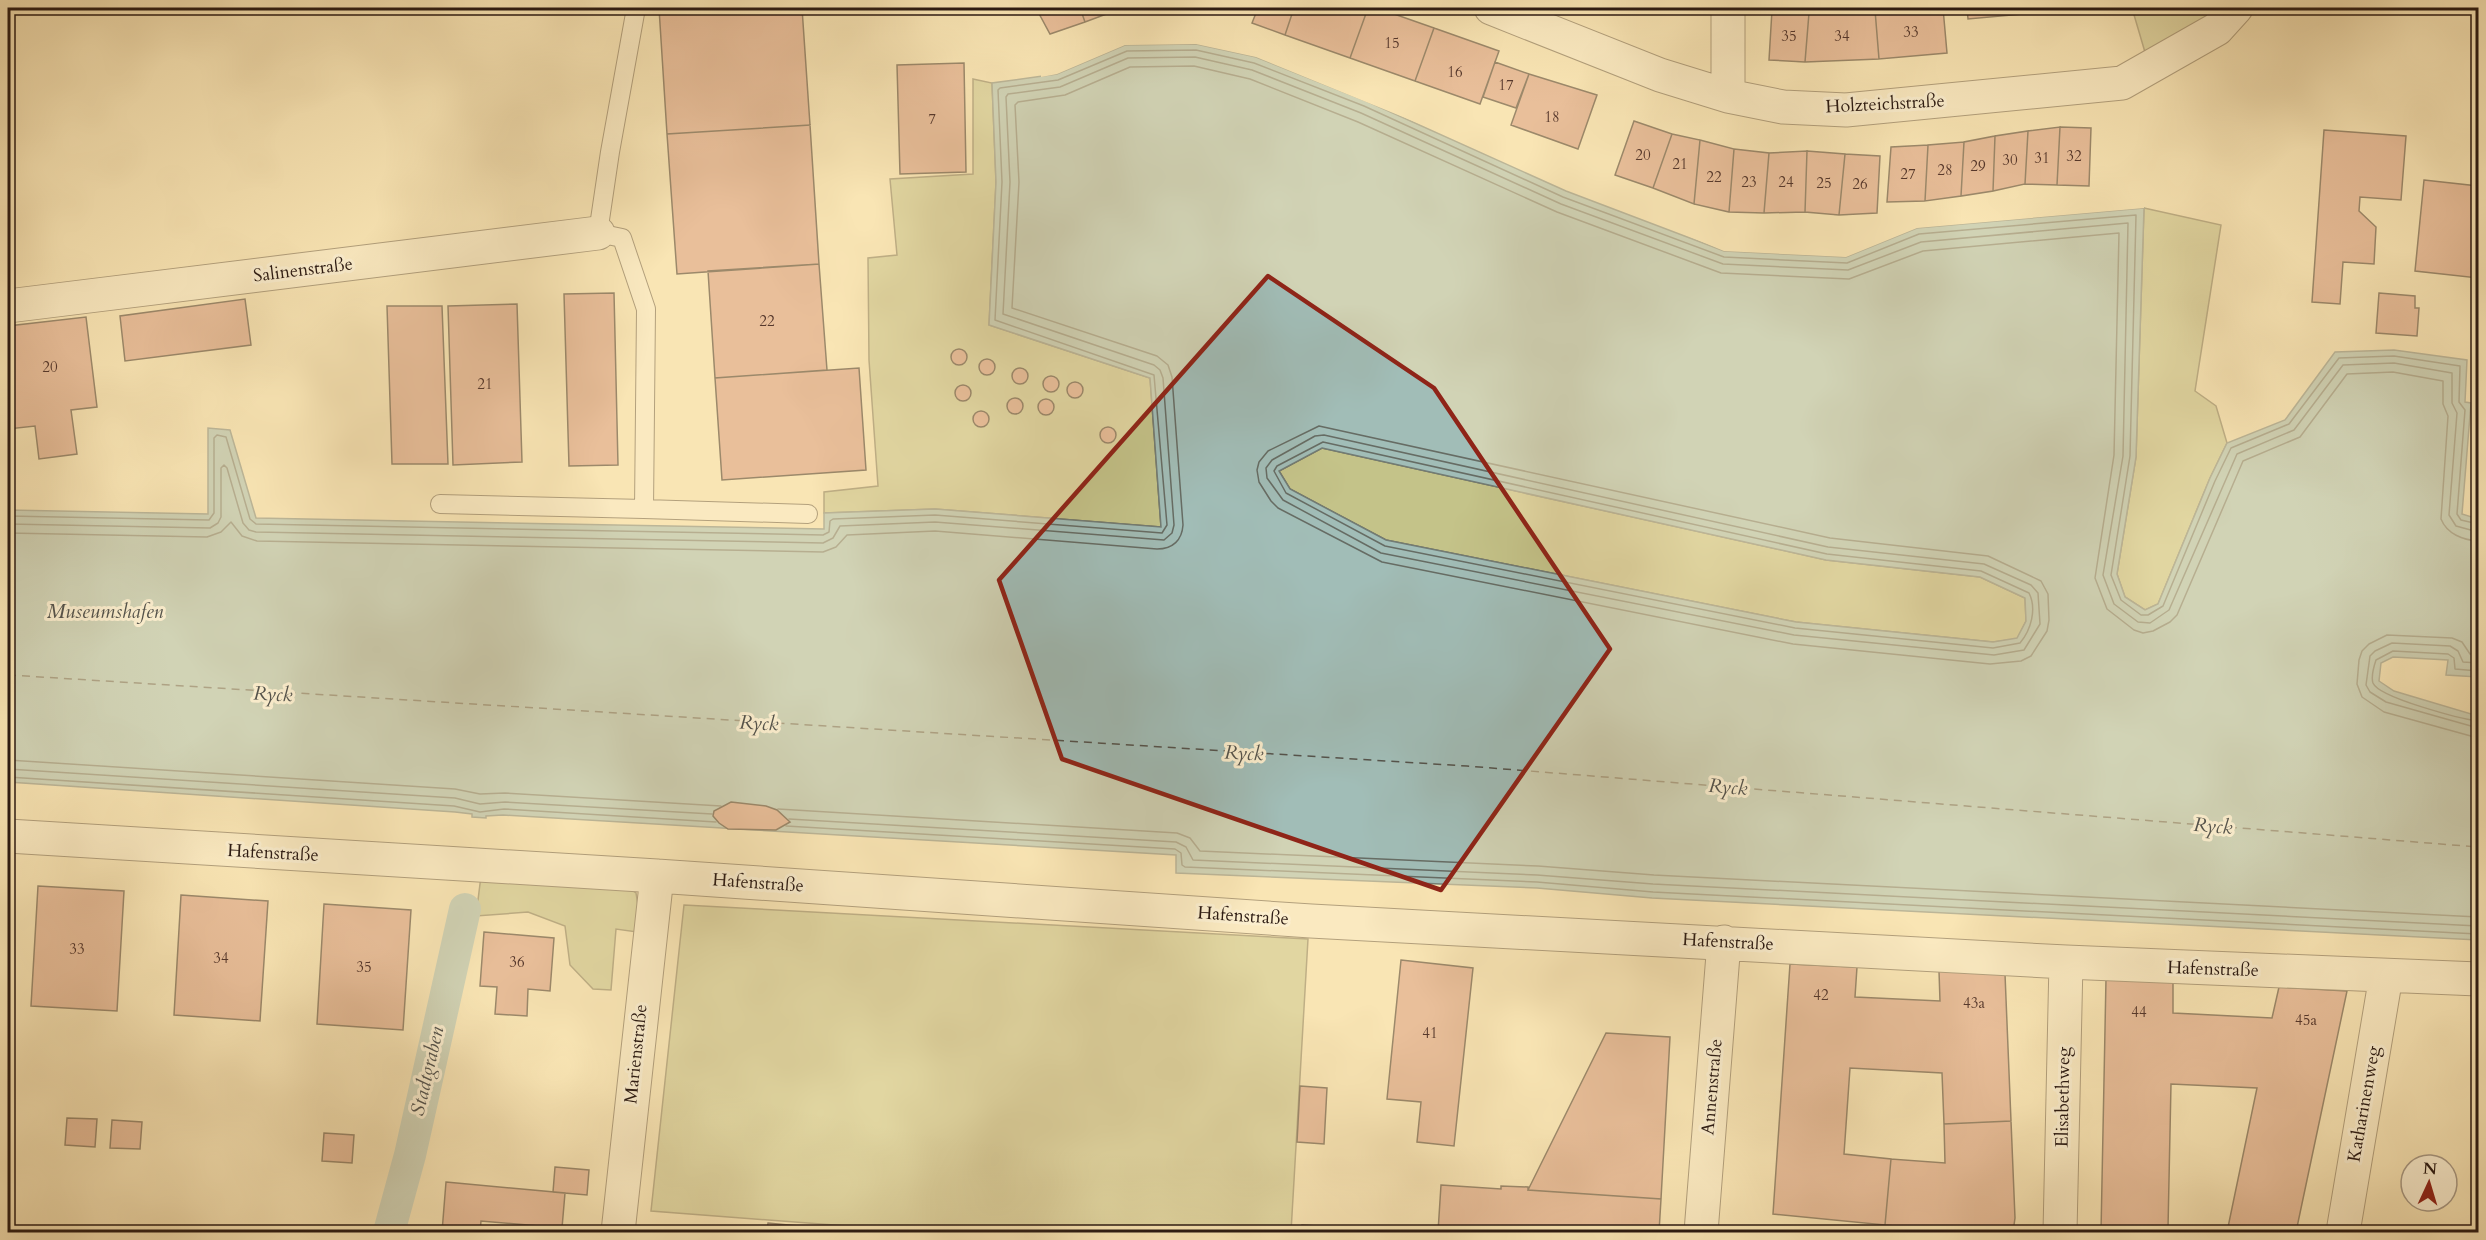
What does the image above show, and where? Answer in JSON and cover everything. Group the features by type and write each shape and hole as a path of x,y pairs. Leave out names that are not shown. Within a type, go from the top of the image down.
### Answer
{"street":[{"name":"Holzteichstraße","path":"1491,8 1660,75 1728,96 1784,106 1846,110 2122,83 2217,29 2236,8"},
{"path":"1728,8 1728,96"},
{"name":"Salinenstraße","path":"8,306 598,233"},
{"name":"Hafenstraße","path":"8,836 657,876 1311,921 2066,962 2478,979"},
{"name":"Marienstraße","path":"618,1233 657,876"},
{"name":"Annenstraße","path":"1701,1233 1724,942"},
{"name":"Elisabethweg","path":"2060,1233 2066,962"},
{"name":"Katharinenweg","path":"2343,1233 2386,976"}],"lane":[{"path":"636,8 598,233 622,238 646,309 644,509"},
{"path":"440,504 808,514"}],"highlighted area":[{"path":"1268,276 1434,388 1610,649 1441,890 1062,759 999,580"}],"shaded area":[{"path":"2132,8 2218,8 2212,15 2147,59"},
{"path":"973,79 992,83 996,182 989,325 1150,378 1161,527 935,509 824,513 824,492 878,486 869,360 868,258 897,255 890,179 973,174"},
{"path":"2144,208 2221,225 2195,391 2216,406 2227,443 2210,478 2158,604 2145,610 2125,597 2117,574 2136,457"},
{"path":"1322,448 1826,560 1980,577 2025,598 2026,621 2017,639 1993,642 1796,622 1386,540 1290,489 1279,471"},
{"path":"481,876 622,883 636,893 640,918 637,932 616,929 611,990 593,989 570,965 565,926 528,912 476,916"},
{"path":"684,905 1308,939 1291,1232 886,1232 886,1229 651,1211"}],"water":[{"path":"1196,44 1256,57 1366,101 1566,191 1724,251 1846,257 1917,228 2144,208 2136,457 2117,574 2125,597 2145,610 2158,604 2210,478 2227,443 2285,420 2335,352 2394,350 2467,360 2465,402 2471,403 2462,514 2478,519 2478,677 2446,675 2448,660 2393,657 2381,663 2379,681 2394,691 2478,716 2478,940 1652,898 1537,888 1176,873 1176,855 503,815 486,816 486,818 455,812 8,782 8,510 208,514 208,428 230,430 256,518 824,529 824,513 935,509 1161,527 1150,378 989,325 996,182 992,83 1057,74 1125,45","holes":["1322,448 1826,560 1980,577 2025,598 2026,621 2017,638 1993,642 1796,622 1386,540 1290,489 1279,471"]}],"pier":[{"path":"1197,41 1258,54 1367,98 1462,141 1256,57 1196,44 1125,45 1057,74 1041,77 1041,74 1056,71 1124,42"},
{"path":"2144,205 2144,208 1917,228 1846,257 1724,251 1650,220 1725,248 1846,254 1917,225"}],"building":[{"path":"659,8 802,8 810,125 667,134"},
{"path":"1036,8 1080,8 1085,22 1050,34"},
{"path":"1080,8 1120,8 1120,9 1085,22"},
{"path":"1258,8 1294,8 1285,35 1252,23"},
{"path":"1294,8 1368,8 1350,58 1285,35"},
{"path":"1368,8 1377,8 1434,28 1415,81 1350,58"},
{"path":"1943,8 1947,53 1879,59 1875,10"},
{"path":"1967,8 2089,8 1968,19"},
{"path":"1772,10 1809,13 1805,62 1769,60"},
{"path":"1875,10 1879,59 1805,62 1809,13"},
{"path":"1434,28 1499,51 1480,104 1415,81"},
{"path":"1495,62 1529,74 1516,108 1483,97"},
{"path":"964,63 966,172 900,174 897,65"},
{"path":"1529,74 1597,95 1578,149 1511,125"},
{"path":"1634,121 1672,134 1653,188 1615,175"},
{"path":"810,125 819,264 677,274 667,134"},
{"path":"2060,127 2057,185 2025,184 2028,131"},
{"path":"2060,127 2091,128 2089,186 2057,185"},
{"path":"2324,130 2406,136 2401,200 2360,197 2359,211 2376,227 2374,264 2343,262 2340,304 2312,302"},
{"path":"2028,131 2025,184 1993,191 1995,136"},
{"path":"1672,134 1700,140 1694,204 1653,188"},
{"path":"1995,136 1993,191 1961,196 1964,142"},
{"path":"1700,140 1734,149 1729,212 1694,204"},
{"path":"1964,142 1961,196 1925,201 1928,145"},
{"path":"1928,145 1925,201 1887,202 1891,147"},
{"path":"1734,149 1769,153 1764,213 1729,212"},
{"path":"1807,151 1845,154 1839,215 1805,212"},
{"path":"1807,151 1805,212 1764,213 1769,153"},
{"path":"1845,154 1880,156 1877,213 1839,215"},
{"path":"2424,180 2478,186 2478,278 2415,271"},
{"path":"819,264 827,370 715,378 708,271"},
{"path":"614,293 618,465 569,466 564,294"},
{"path":"2379,293 2415,296 2415,308 2419,308 2417,336 2376,333"},
{"path":"245,299 251,345 125,361 120,316"},
{"path":"517,304 522,462 453,465 448,306"},
{"path":"387,306 442,306 448,464 392,464"},
{"path":"86,317 97,407 71,410 77,454 39,459 35,426 8,429 8,326"},
{"path":"956,349 962,349 967,357 965,363 956,365 951,360 951,354"},
{"path":"987,359 993,361 995,367 993,373 987,375 981,373 979,367 981,361"},
{"path":"859,368 866,470 722,480 715,378"},
{"path":"1020,368 1026,370 1028,376 1026,382 1020,384 1014,382 1012,376 1014,370"},
{"path":"1051,376 1057,378 1059,384 1057,390 1051,392 1045,390 1043,384 1045,378"},
{"path":"1075,382 1081,384 1083,390 1081,396 1075,398 1069,396 1067,390 1069,384"},
{"path":"963,385 969,387 971,393 969,399 963,401 957,399 955,393 957,387"},
{"path":"1015,398 1021,400 1023,406 1021,412 1015,414 1009,412 1007,406 1009,400"},
{"path":"1043,399 1049,399 1054,407 1052,413 1043,415 1038,410 1038,404"},
{"path":"978,411 984,411 989,419 987,425 978,427 973,422 973,416"},
{"path":"1105,427 1111,427 1116,435 1114,441 1105,443 1100,438 1100,432"},
{"path":"731,802 766,806 777,810 790,822 776,830 728,829 713,816 714,811"},
{"path":"38,886 124,891 117,1011 31,1006"},
{"path":"181,895 268,901 260,1021 174,1015"},
{"path":"324,904 411,910 403,1030 317,1024"},
{"path":"484,932 554,938 550,991 528,989 527,1016 495,1014 497,987 480,986"},
{"path":"1401,960 1473,968 1454,1146 1417,1142 1421,1102 1387,1099"},
{"path":"1790,964 1857,967 1855,997 1940,1001 1939,971 2005,974 2011,1121 1944,1124 1942,1073 1850,1068 1844,1154 1891,1159 1885,1225 1773,1214"},
{"path":"2106,979 2173,982 2173,1013 2272,1018 2279,987 2347,991 2296,1232 2227,1232 2257,1088 2171,1084 2168,1228 2194,1232 2101,1232"},
{"path":"1606,1033 1670,1037 1661,1199 1528,1190"},
{"path":"1300,1086 1327,1088 1324,1144 1297,1142"},
{"path":"67,1118 97,1119 95,1147 65,1145"},
{"path":"112,1120 142,1122 140,1149 110,1148"},
{"path":"2011,1121 2015,1218 2013,1232 1955,1232 1885,1225 1891,1159 1945,1163 1944,1124"},
{"path":"324,1133 354,1135 352,1163 322,1161"},
{"path":"555,1167 589,1170 587,1195 553,1192"},
{"path":"446,1182 565,1193 562,1228 481,1221 480,1232 442,1232"},
{"path":"1441,1185 1501,1189 1501,1186 1528,1187 1528,1190 1661,1199 1659,1232 1438,1232"},
{"path":"768,1223 808,1227 808,1232 767,1232"},
{"path":"1302,1225 1332,1227 1332,1232 1302,1232"}],"waterway":[{"name":"Stadtgraben","path":"389,1232 410,1155 465,909"}],"ferry route":[{"path":"8,675 1467,766 2478,847"}],"water label":[{"name":"Museumshafen","path":"105,611"},
{"name":"Ryck","path":"273,694"},
{"name":"Ryck","path":"759,723"},
{"name":"Ryck","path":"1244,753"},
{"name":"Ryck","path":"1728,787"},
{"name":"Ryck","path":"2213,826"}]}
